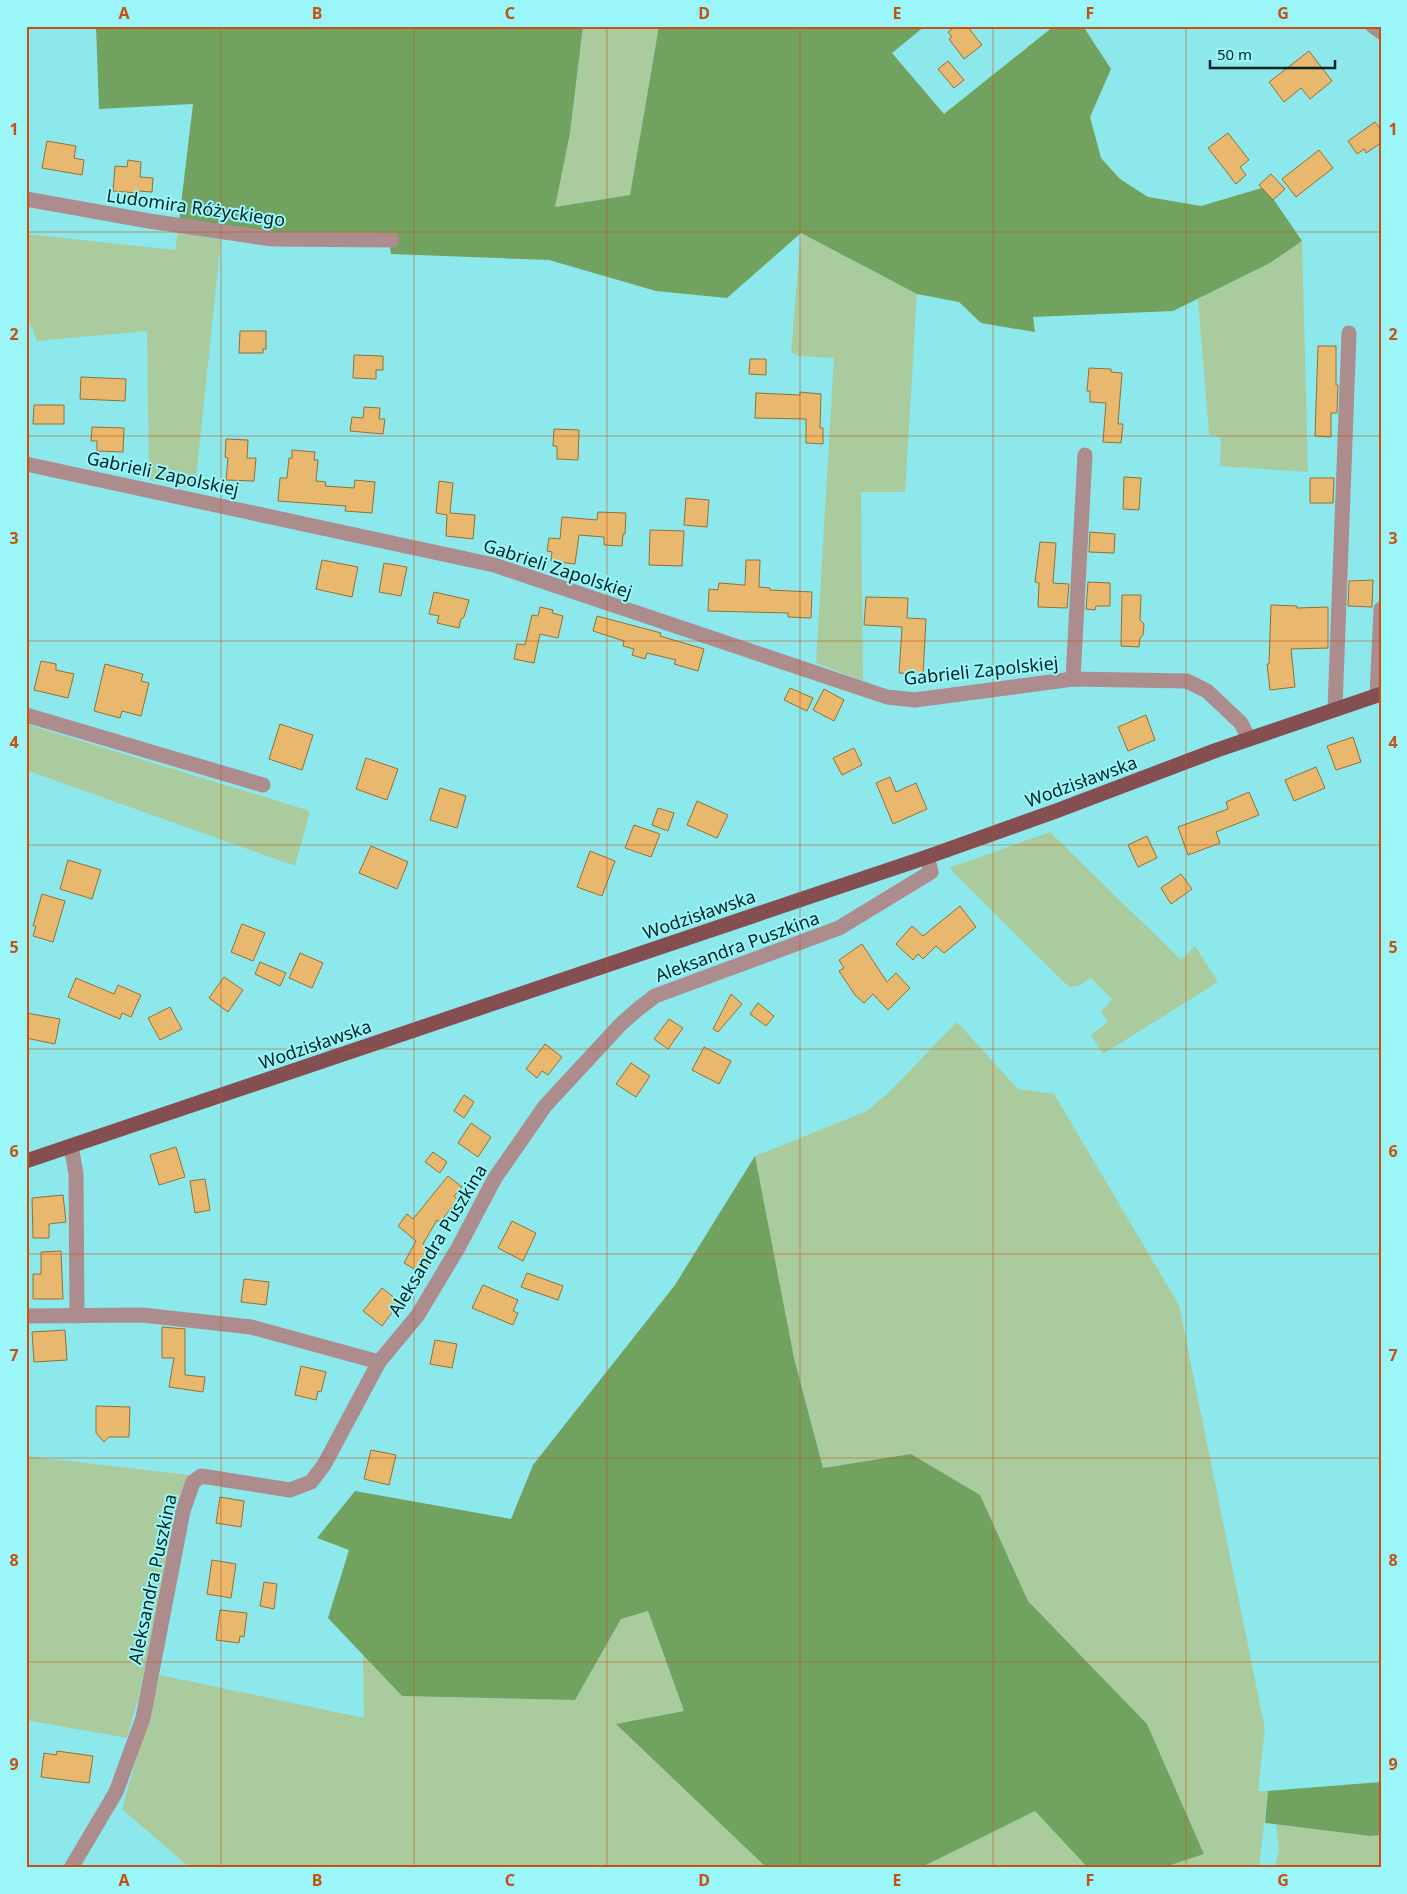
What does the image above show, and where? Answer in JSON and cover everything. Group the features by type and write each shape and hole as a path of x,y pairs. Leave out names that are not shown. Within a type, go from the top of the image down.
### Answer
{"main road":[{"name":"Wodzisławska","path":"26,1161 927,857 1249,739 1379,694"}],"street":[{"path":"1373,26 1381,32"},
{"name":"Ludomira Różyckiego","path":"26,199 150,221 272,239 392,240"},
{"path":"1335,709 1349,333"},
{"name":"Gabrieli Zapolskiej","path":"1073,680 1085,455"},
{"name":"Gabrieli Zapolskiej","path":"26,464 494,565 886,697 915,700 1073,680 1187,681 1207,691 1241,723 1249,739"},
{"path":"1379,694 1381,609"},
{"path":"26,715 263,785"},
{"name":"Aleksandra Puszkina","path":"71,1868 116,1792 143,1718 182,1511 193,1482 200,1476 290,1490 311,1482 324,1465 379,1362 418,1315 458,1248 495,1178 546,1106 627,1019 655,996 839,928 931,872 927,857"},
{"path":"70,1146 76,1174 77,1316"},
{"path":"29,1316 142,1315 251,1328 379,1362"}],"green space":[{"path":"96,26 583,26 570,133 555,207 630,195 659,26 925,26 892,53 944,114 1054,26 1083,26 1111,69 1090,117 1101,158 1120,179 1148,197 1201,206 1265,187 1302,241 1270,263 1173,311 1033,317 1035,332 981,323 959,302 917,294 801,233 727,298 656,291 549,260 391,254 388,234 270,235 179,221 193,104 99,109"},
{"path":"583,26 659,26 630,195 554,207 571,127"},
{"path":"178,232 221,240 195,488 149,480 147,331 37,341 26,313 26,234 175,250"},
{"path":"801,233 917,294 905,492 861,492 863,681 816,663 834,358 798,356 791,352"},
{"path":"1302,241 1308,472 1220,466 1221,438 1209,434 1198,299 1270,263"},
{"path":"26,724 310,811 295,866 26,770"},
{"path":"1050,832 1181,960 1195,946 1218,982 1103,1054 1091,1035 1108,1022 1101,1012 1112,999 1091,978 1078,986 1069,987 949,868"},
{"path":"957,1022 1018,1089 1054,1094 1179,1305 1265,1729 1258,1791 1268,1791 1259,1868 1162,1868 1204,1854 1147,1724 1028,1601 980,1495 911,1454 823,1468 794,1358 755,1156 867,1111 890,1091"},
{"path":"755,1156 794,1358 823,1468 911,1454 980,1495 1028,1601 1147,1724 1204,1854 1162,1868 1088,1868 1035,1811 920,1868 767,1868 616,1724 684,1711 648,1611 621,1619 575,1700 402,1696 328,1618 349,1550 317,1538 355,1491 511,1519 533,1465 675,1285"},
{"path":"26,1456 189,1475 138,1699 127,1738 26,1720"},
{"path":"648,1611 684,1711 617,1724 767,1868 190,1868 122,1809 160,1675 364,1718 363,1655 402,1696 575,1700 621,1619"},
{"path":"1381,1782 1381,1835 1370,1836 1265,1823 1268,1791"},
{"path":"1035,1811 1088,1868 920,1868"},
{"path":"1276,1824 1370,1836 1381,1835 1381,1868 1275,1868 1279,1850"}],"building":[{"path":"956,26 967,26 982,45 964,59 949,39 952,37 948,32"},
{"path":"1309,51 1332,81 1310,99 1301,88 1284,102 1269,82"},
{"path":"948,61 964,80 954,88 938,69"},
{"path":"1375,122 1381,130 1381,143 1366,153 1364,149 1357,154 1348,141"},
{"path":"1228,133 1249,160 1240,167 1246,175 1236,184 1208,148"},
{"path":"47,141 76,146 74,158 84,160 82,175 42,168"},
{"path":"1319,150 1333,168 1296,197 1282,179"},
{"path":"128,160 141,162 140,177 153,178 152,192 113,191 115,166 127,167"},
{"path":"1271,174 1285,189 1273,200 1259,185"},
{"path":"240,331 266,331 266,349 263,349 263,353 239,353"},
{"path":"1318,346 1336,346 1337,413 1331,413 1331,437 1315,436"},
{"path":"354,355 383,356 383,370 376,370 376,379 353,378"},
{"path":"750,359 766,359 766,375 749,374"},
{"path":"1089,368 1111,369 1111,372 1122,373 1118,424 1123,424 1121,443 1103,442 1106,403 1090,402 1090,391 1087,391"},
{"path":"81,377 126,379 125,401 80,399"},
{"path":"800,392 821,394 820,428 823,428 823,444 806,443 806,419 755,418 756,393 800,395"},
{"path":"34,405 64,405 64,424 33,424"},
{"path":"364,407 380,408 379,419 385,419 383,434 350,431 352,417 363,418"},
{"path":"92,427 124,428 123,452 97,451 97,441 91,441"},
{"path":"554,429 579,430 578,460 557,459 557,446 553,446"},
{"path":"226,439 248,440 247,458 256,458 254,481 226,480 228,458 225,457"},
{"path":"292,450 315,452 314,460 318,460 316,481 326,482 325,486 354,488 355,480 375,482 372,513 345,511 346,506 278,501 280,478 287,478 289,458 292,458"},
{"path":"1124,477 1141,478 1139,510 1123,509"},
{"path":"1310,478 1334,478 1333,503 1310,503"},
{"path":"439,481 453,483 450,513 475,515 473,539 446,536 447,515 436,513"},
{"path":"686,498 709,500 707,527 684,525"},
{"path":"598,512 626,513 625,534 623,534 622,546 604,545 604,537 579,535 575,564 551,561 552,552 547,551 549,538 560,539 562,517 597,520"},
{"path":"650,530 684,531 682,566 649,565"},
{"path":"1090,532 1115,534 1114,553 1089,552"},
{"path":"1040,542 1056,543 1053,583 1069,584 1067,608 1038,607 1039,583 1035,582"},
{"path":"322,560 358,567 352,597 316,589"},
{"path":"746,560 760,560 759,587 770,588 770,590 812,592 811,618 788,617 788,613 708,611 709,589 718,590 719,583 745,585"},
{"path":"384,563 407,567 401,596 379,592"},
{"path":"1373,580 1372,607 1348,606 1349,581"},
{"path":"1088,582 1110,583 1110,606 1096,606 1095,610 1086,609"},
{"path":"434,592 469,600 459,628 437,623 439,616 429,614"},
{"path":"1122,595 1141,595 1140,620 1144,624 1139,647 1121,646"},
{"path":"866,597 908,598 907,618 926,619 923,674 899,673 902,627 864,625"},
{"path":"1271,605 1297,606 1297,608 1328,607 1328,648 1291,649 1295,687 1270,690 1267,664 1269,664"},
{"path":"540,607 553,610 552,613 563,616 558,638 540,634 534,663 514,659 517,644 525,645 532,615 538,616"},
{"path":"597,616 661,633 660,636 704,649 698,671 674,664 676,660 647,653 645,659 632,655 634,649 623,646 624,641 593,631"},
{"path":"41,661 56,664 56,670 74,674 68,698 34,690"},
{"path":"105,664 143,674 141,681 149,683 141,716 122,711 120,718 94,711"},
{"path":"790,688 813,698 807,711 784,700"},
{"path":"824,689 844,700 834,721 813,710"},
{"path":"1146,715 1155,740 1128,751 1118,727"},
{"path":"280,724 313,735 302,770 269,759"},
{"path":"1353,737 1361,762 1336,770 1327,746"},
{"path":"854,748 862,765 842,775 833,758"},
{"path":"366,758 398,769 387,800 356,789"},
{"path":"1316,767 1325,788 1294,801 1285,780"},
{"path":"890,777 896,792 916,783 927,809 893,824 876,783"},
{"path":"440,788 466,796 457,828 430,820"},
{"path":"1249,792 1259,815 1216,832 1220,843 1188,855 1178,827 1228,809 1226,802"},
{"path":"697,801 728,815 717,838 687,825"},
{"path":"658,808 674,813 668,831 652,825"},
{"path":"634,825 660,834 651,857 625,848"},
{"path":"1147,836 1157,858 1138,867 1128,845"},
{"path":"371,846 408,862 397,889 359,873"},
{"path":"590,851 615,861 602,896 577,887"},
{"path":"68,860 101,870 92,899 60,889"},
{"path":"1181,874 1192,889 1171,904 1161,888"},
{"path":"42,894 65,901 53,942 33,936 36,926 33,926"},
{"path":"960,906 976,927 944,953 936,946 923,959 918,954 913,960 896,944 912,926 923,936"},
{"path":"242,924 265,933 253,961 231,952"},
{"path":"862,944 887,982 896,973 910,988 888,1010 873,994 864,1003 855,995 839,971 844,968 839,960"},
{"path":"300,953 323,963 312,988 289,978"},
{"path":"260,962 286,973 280,986 255,974"},
{"path":"224,977 243,990 228,1012 209,998"},
{"path":"76,978 114,994 118,985 141,995 131,1017 122,1013 120,1019 68,997"},
{"path":"731,994 742,1004 718,1032 713,1029"},
{"path":"758,1003 774,1016 766,1026 750,1014"},
{"path":"170,1007 182,1029 160,1040 148,1018"},
{"path":"26,1013 60,1019 55,1044 26,1038"},
{"path":"669,1019 683,1028 668,1049 654,1039"},
{"path":"545,1044 562,1057 548,1075 542,1071 537,1078 526,1069"},
{"path":"704,1047 731,1061 719,1084 692,1070"},
{"path":"631,1063 650,1076 636,1097 616,1084"},
{"path":"464,1095 474,1102 464,1118 454,1111"},
{"path":"471,1123 491,1137 478,1157 458,1143"},
{"path":"176,1147 185,1177 159,1185 150,1155"},
{"path":"433,1152 447,1162 440,1173 425,1162"},
{"path":"448,1176 462,1187 454,1196 458,1200 440,1222 437,1220 423,1244 438,1252 425,1275 404,1263 416,1241 398,1226 407,1214 413,1219"},
{"path":"205,1179 210,1210 195,1213 190,1181"},
{"path":"63,1195 66,1222 49,1224 49,1238 33,1238 32,1198"},
{"path":"512,1221 536,1233 523,1261 498,1248"},
{"path":"61,1251 63,1299 33,1299 33,1274 41,1274 41,1252"},
{"path":"527,1273 563,1286 558,1300 521,1287"},
{"path":"244,1279 269,1282 266,1305 241,1302"},
{"path":"483,1285 518,1300 513,1311 518,1313 513,1325 472,1308"},
{"path":"382,1288 400,1302 382,1326 363,1311"},
{"path":"162,1327 185,1329 185,1375 205,1377 203,1392 169,1387 174,1358 162,1358"},
{"path":"65,1330 67,1360 34,1362 32,1332"},
{"path":"435,1340 457,1344 452,1368 430,1364"},
{"path":"301,1366 326,1372 321,1392 318,1391 316,1400 295,1395"},
{"path":"96,1406 130,1407 129,1437 109,1437 104,1442 96,1433"},
{"path":"371,1450 396,1455 389,1485 364,1479"},
{"path":"220,1497 244,1501 241,1527 216,1523"},
{"path":"212,1560 236,1564 231,1598 207,1594"},
{"path":"264,1582 277,1584 274,1609 260,1606"},
{"path":"220,1610 247,1613 244,1637 240,1636 239,1643 216,1640"},
{"path":"57,1751 93,1756 89,1783 41,1777 44,1753 56,1755"}]}
